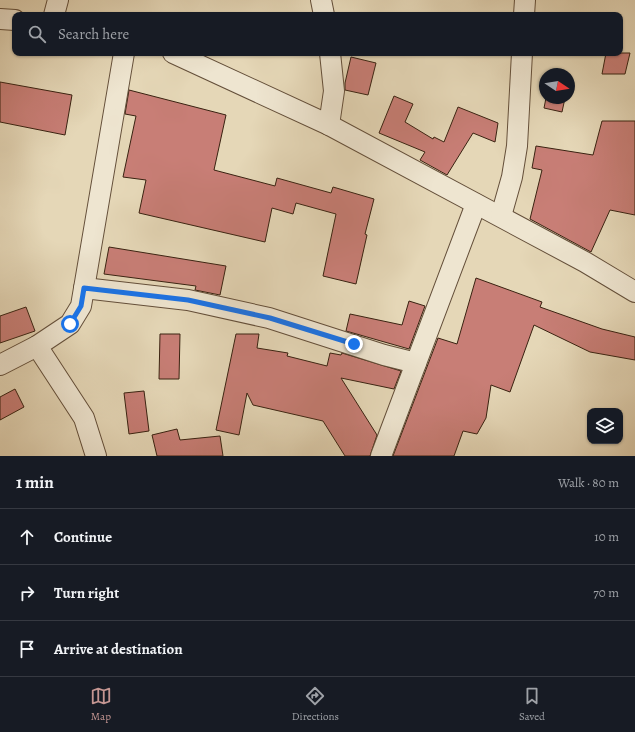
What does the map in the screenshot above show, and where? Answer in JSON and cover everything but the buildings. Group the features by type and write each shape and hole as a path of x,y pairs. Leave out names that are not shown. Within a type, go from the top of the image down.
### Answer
{"street":[{"path":"55,12 58,0"},
{"path":"321,0 323,12"},
{"path":"524,12 525,0"},
{"path":"0,19 12,20"},
{"path":"0,365 37,346 70,324 81,306 123,56"},
{"path":"180,56 329,125 501,216 585,262 635,292"},
{"path":"329,125 334,91 330,56"},
{"path":"501,216 512,177 517,146 522,56"},
{"path":"381,456 476,204"},
{"path":"84,288 188,300 270,318 384,355 416,363"},
{"path":"37,346 84,418 96,456"}],"route":[{"path":"70,324 81,306 84,288 188,300 270,318 354,344"}]}
